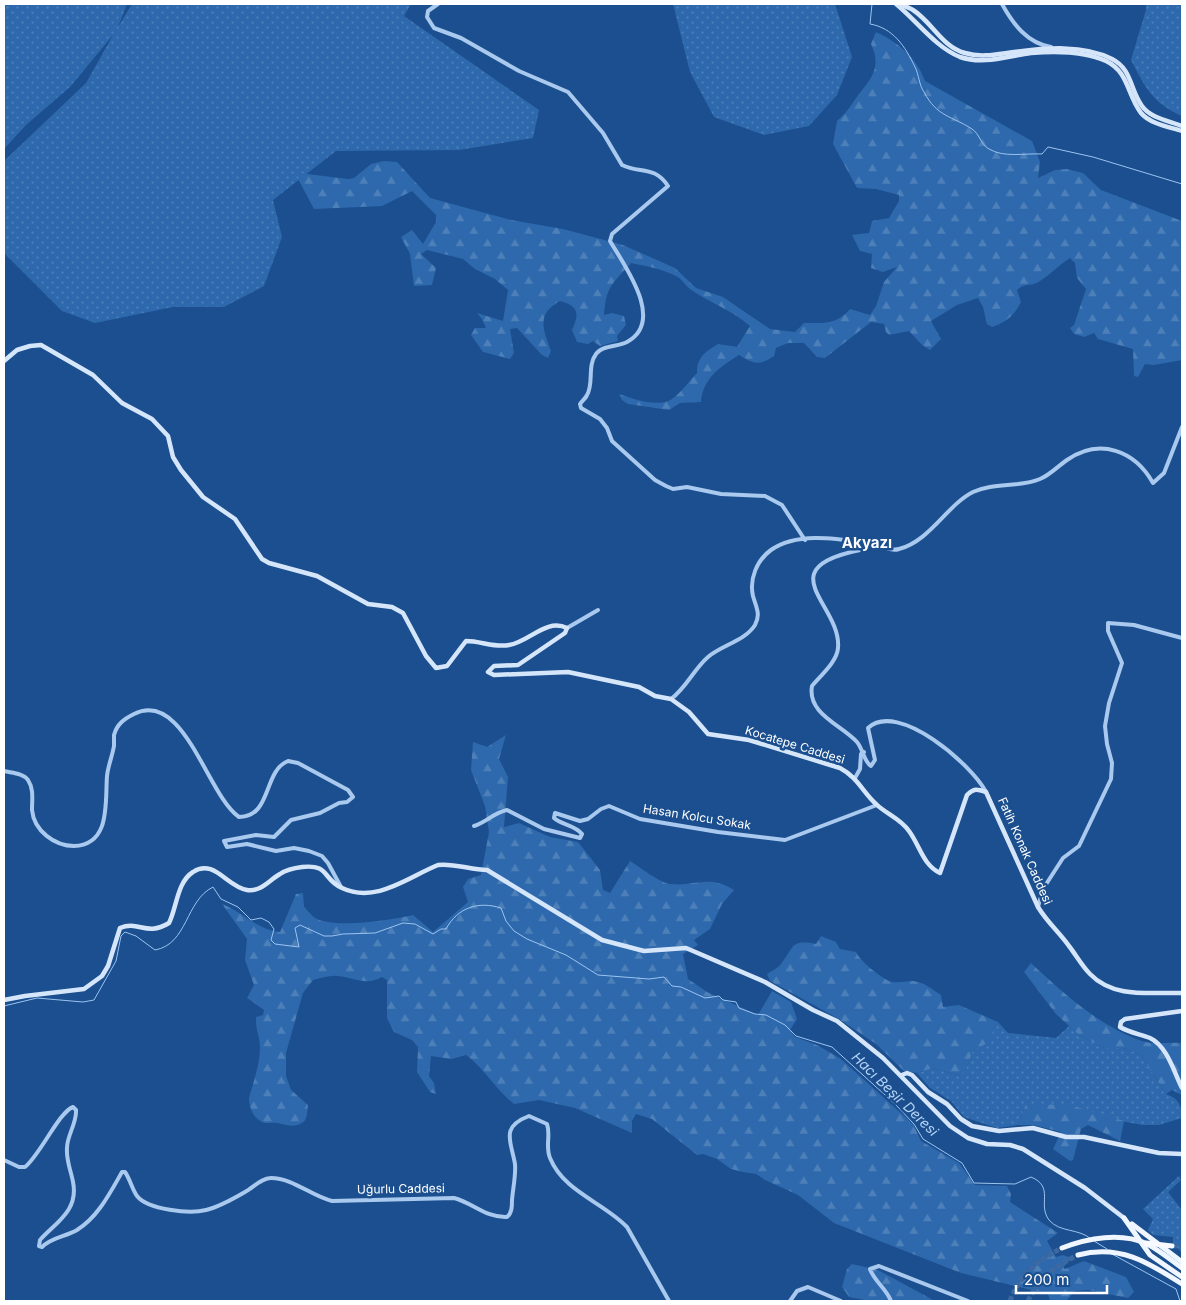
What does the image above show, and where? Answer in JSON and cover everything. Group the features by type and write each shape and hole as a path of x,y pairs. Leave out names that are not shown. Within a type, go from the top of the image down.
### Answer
{"highway":[{"path":"1146,1244 1172,1246"}],"main road":[{"path":"897,4 914,10 945,42 964,53 996,56 1058,48 1085,51 1112,58 1128,74 1142,106 1149,113 1182,126"},
{"path":"897,4 931,37 960,56 978,60 994,60 1030,53 1064,52 1095,57 1107,62 1123,74 1142,114 1150,120 1182,131"},
{"path":"4,360 17,350 41,345 93,375 122,403 152,419 165,431 173,458 181,470 204,497 235,519 262,558 269,563 317,576 368,604 392,607 403,613 408,619 426,656 436,668 447,666 466,640 498,646 508,645 520,642 535,632 550,627 568,628 565,633 518,665 494,666 488,672 494,675 568,672 639,687 655,696 671,699"},
{"name":"Kocatepe Caddesi","path":"671,699 689,712 708,734 748,740 840,768 855,778 877,805 901,821 910,832 927,864 933,870 940,873 967,795 972,789 986,792"},
{"name":"Fatih Konak Caddesi","path":"986,792 1047,922 1068,945 1090,974 1106,986 1126,992 1182,993"},
{"path":"4,1000 84,989 93,984 102,976 108,966 120,928 127,925 151,930 169,922 182,884 194,871 211,869 245,890 254,890 261,888 286,870 315,866 322,868 334,884 342,889 374,893 438,865 449,864 468,870 487,870 602,940 644,951 686,948 765,982 813,1010 837,1021 902,1076 950,1126 962,1134 987,1144 1010,1144 1023,1149 1085,1188 1182,1262"},
{"path":"1182,1011 1125,1019 1121,1022 1120,1027 1131,1033 1151,1039 1160,1047 1182,1088"},
{"path":"902,1076 907,1073 912,1075 928,1092 972,1126 999,1131 1033,1128 1066,1137 1084,1138 1159,1154 1182,1154"},
{"path":"1124,1218 1150,1256 1180,1276"},
{"path":"1062,1248 1074,1243 1104,1238 1122,1238 1146,1244 1182,1268"},
{"path":"1078,1256 1111,1251 1131,1255 1182,1284"}],"street":[{"path":"438,4 428,12 427,17 434,28 461,38 520,71 568,92 603,133 622,166 645,169 662,177 668,186 621,224 612,234 610,242 636,286 643,305 644,318 634,337 626,342 603,348 596,354 592,363 588,394 580,404 581,408 600,419 607,428 612,442 661,483 672,489 686,487 705,493 765,496 782,505 805,540"},
{"path":"1002,4 1018,28 1031,40 1040,45 1058,48 1064,52"},
{"path":"671,699 710,656 744,636 755,624 758,615 753,596 752,581 761,559 772,549 786,542 848,539 889,549 901,548 938,524 973,492 1040,480 1077,455 1103,448 1130,455 1154,483 1164,473 1182,427"},
{"path":"855,778 860,769 861,754 864,752 848,734 819,711 812,702 812,686 835,657 838,648 835,630 820,601 814,576 817,568 828,560 837,555 860,550 864,544"},
{"path":"568,628 598,610"},
{"path":"1038,906 1043,889 1063,858 1078,846 1111,779 1112,763 1105,726 1109,703 1122,663 1108,631 1108,624 1134,625 1182,638"},
{"path":"4,771 20,774 28,780 32,796 32,812 46,835 54,843 82,845 99,834 104,823 108,765 117,728 123,720 139,711 151,710 162,712 174,720 183,732 221,797 232,812 239,816 252,815 258,809 277,769 288,761 298,763 348,790 353,797 347,802 339,802 320,813 291,820 274,837 256,835 224,841 228,847 257,845 276,851 294,848 322,856 328,863 342,889"},
{"name":"Fatih Konak Caddesi","path":"864,752 867,764 874,764 875,760 868,728 874,723 884,720 904,724 960,759 986,792"},
{"name":"Hasan Kolcu Sokak","path":"474,826 482,823 492,814 507,810 544,830 580,838 582,834 580,830 560,824 554,818 555,813 580,820 588,820 609,806 640,819 718,832 785,840 877,805"},
{"name":"Uğurlu Caddesi","path":"4,1160 19,1167 25,1167 37,1156 45,1140 67,1110 73,1107 76,1110 66,1152 73,1182 73,1195 68,1212 58,1225 40,1240 39,1246 42,1247 51,1240 65,1236 79,1228 109,1196 122,1172 127,1174 137,1196 155,1206 182,1212 206,1210 246,1192 266,1179 274,1178 300,1186 320,1198 332,1201 454,1198 490,1216 507,1218 511,1210 515,1171 509,1139 511,1130 516,1122 529,1116 547,1124 549,1129 548,1152 561,1176 584,1197 619,1219 627,1227 668,1301"},
{"path":"891,1301 888,1293 872,1275 870,1269 879,1266 968,1301"},
{"path":"790,1301 797,1291 808,1287 841,1301"}],"green space":[{"path":"4,4 127,4 118,27 132,4 411,4 404,16 539,110 533,138 459,150 336,151 273,200 282,237 264,286 224,307 173,307 95,323 62,311 4,253 4,161 86,83 113,35 70,87 26,125 4,149"},
{"path":"673,4 835,4 852,57 837,95 809,126 764,135 714,117 690,72"},
{"path":"1146,4 1182,4 1182,116 1156,100 1131,60 1146,10"},
{"path":"876,32 899,46 912,58 925,81 1032,141 1040,162 1038,178 1055,170 1067,169 1083,173 1101,190 1182,221 1182,360 1154,365 1145,364 1138,377 1134,376 1133,349 1098,339 1094,333 1084,337 1074,334 1070,328 1074,325 1086,289 1077,278 1075,263 1070,258 1037,283 1023,286 1017,290 1021,302 1009,318 997,325 992,327 987,324 983,307 978,298 957,305 931,321 941,339 930,350 922,345 909,331 889,335 884,324 871,322 825,358 817,357 804,343 788,343 776,348 774,356 756,363 739,355 719,369 709,380 702,394 701,402 680,403 669,410 628,404 622,400 619,394 653,403 667,402 672,399 697,373 698,363 706,352 718,344 737,347 750,326 736,315 690,289 676,276 631,263 611,286 605,305 604,315 612,313 624,316 626,325 617,336 618,341 600,346 593,341 588,344 577,342 572,330 576,319 576,311 571,305 560,301 547,311 544,317 544,329 551,351 548,358 542,355 517,328 510,329 514,353 510,359 483,352 471,335 475,328 486,328 477,313 503,321 508,290 495,279 475,269 463,259 427,250 421,254 436,268 432,285 414,286 410,254 401,237 412,230 423,244 436,222 436,215 412,191 382,206 314,209 298,179 299,173 348,179 354,178 371,164 384,161 397,162 430,198 511,220 563,229 623,245 675,268 696,288 723,297 770,329 795,332 804,323 829,322 840,318 850,309 870,315 876,306 884,282 897,267 883,272 871,268 872,254 860,251 852,235 869,233 872,221 889,218 899,201 899,195 876,189 857,188 833,144 837,121 847,111 872,76 875,62 871,44"},
{"path":"506,735 499,759 508,777 504,827 519,823 550,837 578,842 600,870 603,890 610,893 630,861 666,883 709,882 725,885 734,890 722,904 710,929 694,940 698,945 683,954 688,979 707,992 758,1015 772,991 791,1002 797,1019 790,1030 795,1037 817,1045 841,1059 913,1124 921,1141 959,1163 975,1185 1007,1186 1011,1194 1010,1202 1058,1233 1047,1241 1056,1257 1063,1255 1072,1258 1063,1267 1065,1269 1084,1261 1126,1277 1134,1292 1128,1298 1088,1290 1075,1291 1066,1301 1050,1301 1048,1294 961,1273 834,1223 798,1195 756,1174 731,1169 717,1159 703,1154 697,1155 652,1119 636,1114 632,1121 632,1133 575,1108 539,1100 514,1104 479,1066 466,1055 452,1059 431,1056 429,1076 434,1083 436,1094 430,1092 417,1072 418,1047 412,1040 394,1032 387,1018 387,980 382,977 371,981 360,981 335,976 313,980 303,993 286,1053 286,1076 291,1090 308,1105 306,1118 304,1122 293,1126 264,1123 256,1118 249,1098 260,1054 256,1017 263,1015 264,1010 247,998 254,985 245,960 247,939 222,904 264,928 280,932 296,894 303,893 304,907 315,918 324,921 335,923 363,922 413,915 433,932 468,902 463,887 468,879 481,875 489,832 485,806 471,770 473,742 487,747"},
{"path":"821,936 836,942 840,949 856,952 880,976 889,981 921,983 941,995 943,1007 959,1005 998,1022 990,1039 981,1047 973,1050 966,1070 960,1076 933,1068 917,1073 904,1071 876,1044 839,1019 770,981 767,974 780,965 794,946 801,943 816,944"},
{"path":"1031,963 1082,1008 1126,1035 1151,1043 1180,1043 1182,1040 1182,1095 1172,1090 1166,1094 1141,1055 1123,1048 1104,1048 1079,1035 1056,1014 1024,972"},
{"path":"998,1022 1008,1033 1056,1038 1069,1026 1079,1035 1104,1048 1123,1048 1141,1055 1166,1094 1174,1098 1178,1103 1182,1118 1159,1125 1143,1125 1026,1104 1018,1125 997,1128 964,1117 951,1101 930,1088 917,1073 933,1068 960,1076 968,1064 973,1050"},
{"path":"1026,1104 1069,1105 1124,1121 1120,1141 1088,1125 1081,1129 1073,1160 1070,1161 1053,1149 1061,1132 1034,1125 1018,1125"},
{"path":"1179,1176 1181,1180 1168,1192 1182,1210 1182,1253 1173,1243 1173,1237 1153,1235 1148,1230 1153,1219 1143,1209"},
{"path":"852,1264 878,1270 935,1301 870,1301 849,1297 842,1287 847,1269"}],"waterway":[{"path":"872,4 870,24 885,29 902,45 915,67 921,86 929,100 945,115 974,131 989,149 1008,154 1042,154 1048,147 1093,157 1182,184"},
{"name":"Hacı Beşir Deresi","path":"4,1006 37,998 83,1002 94,1000 116,961 121,936 125,932 136,936 155,950 166,946 174,940 204,893 213,887 221,899 238,907 251,920 261,918 269,922 274,929 271,940 275,944 299,947 295,928 300,925 324,936 375,933 403,923 415,924 433,934 441,929 446,929 451,921 463,911 477,906 493,906 501,908 506,921 514,931 527,939 566,955 598,975 649,979 664,977 672,986 681,987 705,998 719,996 723,1000 736,1002 739,1008 755,1014 766,1015 785,1025 796,1036 832,1047 895,1104 914,1124 923,1139 962,1163 974,1183 1015,1184 1031,1177 1042,1186 1044,1191 1044,1208 1049,1220 1059,1227 1081,1233 1091,1239"},
{"name":"Hacı Beşir Deresi","path":"1094,1241 1107,1249"},
{"name":"Hacı Beşir Deresi","path":"1112,1254 1176,1289 1180,1301"}],"tunnel":[{"path":"1172,1246 1182,1246"},
{"path":"1010,1301 1024,1276 1045,1257 1062,1248"},
{"path":"1028,1301 1037,1286 1048,1274 1078,1255"}],"district":[{"name":"Akyazı","path":"867,543"}]}
